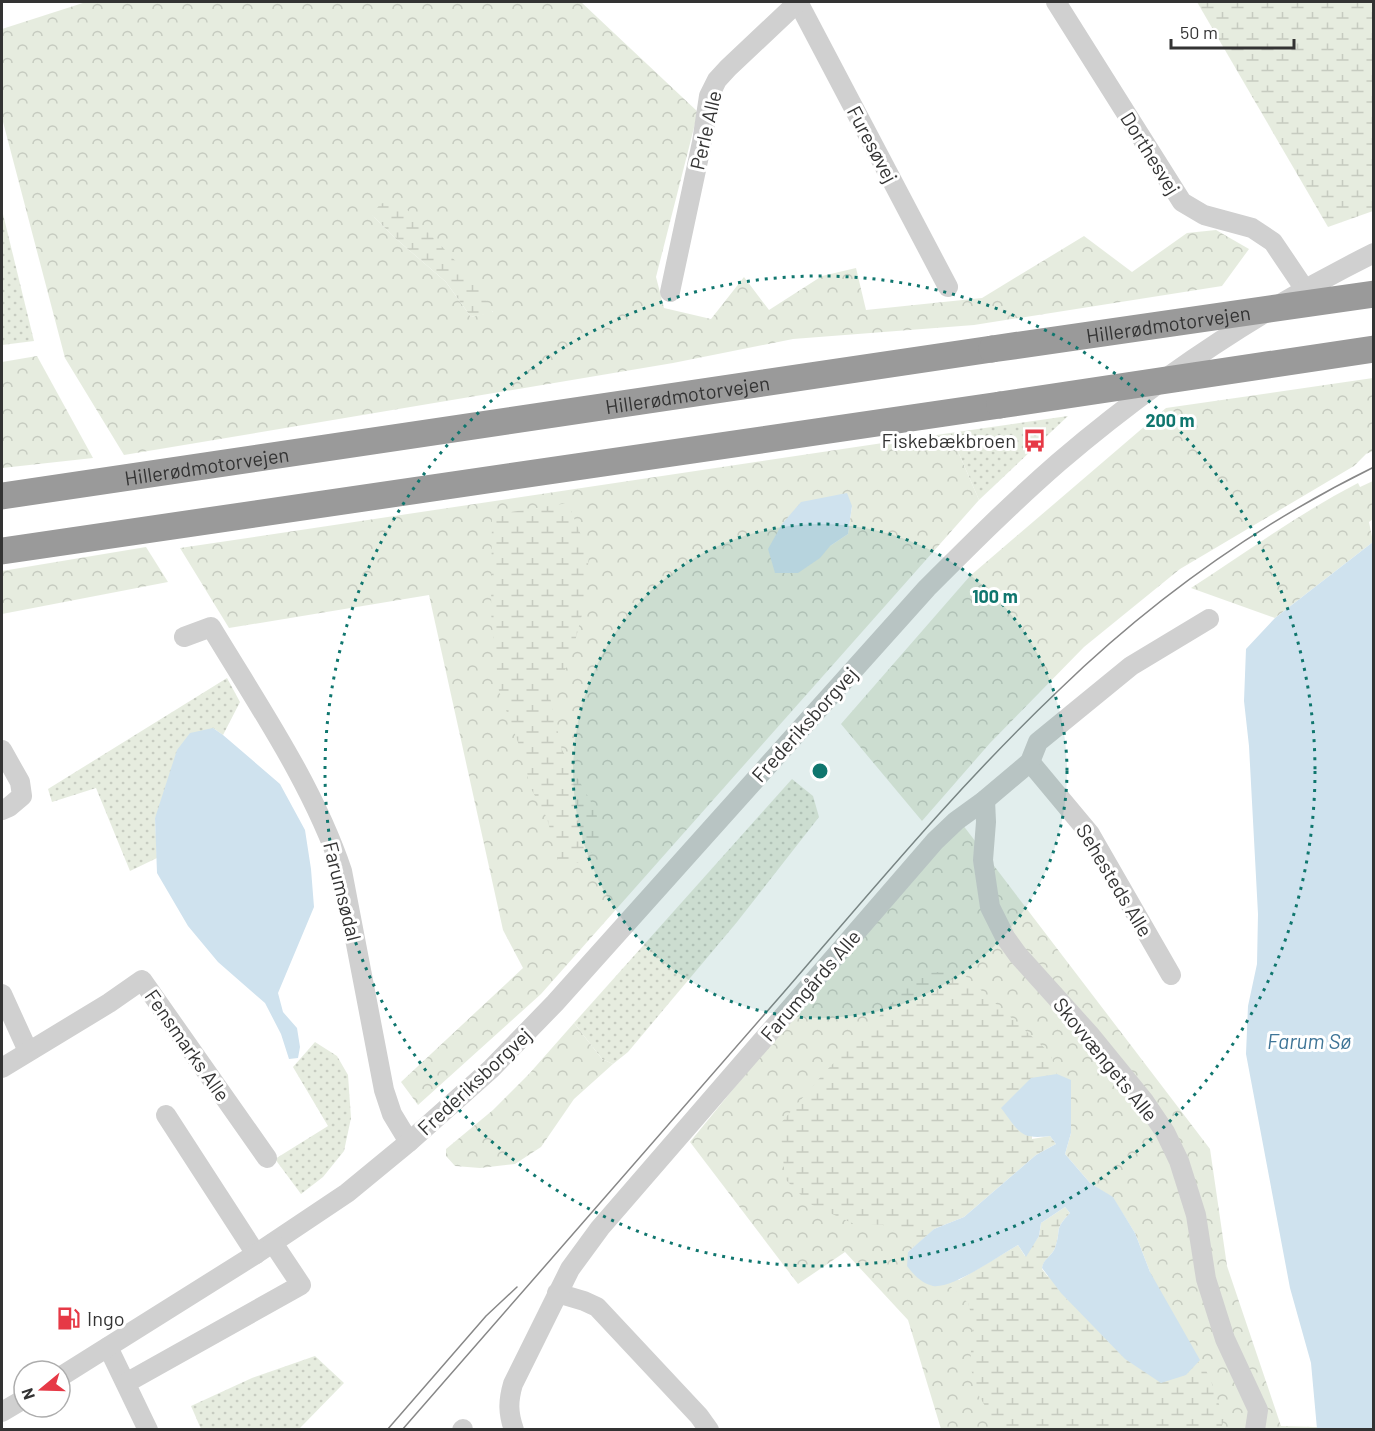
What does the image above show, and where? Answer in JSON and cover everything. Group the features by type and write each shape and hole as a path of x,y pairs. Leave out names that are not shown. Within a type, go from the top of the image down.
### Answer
{"highway":[{"name":"Hillerødmotorvejen","path":"2,496 1374,294"},
{"path":"2,550 1374,349"}],"street":[{"name":"Furesøvej","path":"798,2 948,287"},
{"name":"Perle Alle","path":"670,292 702,142 709,96 717,80 728,68 798,2"},
{"name":"Dorthesvej","path":"1056,2 1182,202 1204,215 1252,228 1273,242 1304,288"},
{"name":"Frederiksborgvej","path":"72,1370 273,1243 347,1193 409,1142 491,1069 555,1003 904,614 989,526 1119,413 1181,366 1304,288 1374,253"},
{"name":"Farumgårds Alle","path":"514,1430 508,1400 513,1384 570,1269 600,1228 914,865 956,821 1030,762 1038,742 1131,666 1209,619"},
{"name":"Farumsødal","path":"184,637 211,627 315,803 331,838 342,871 384,1090 392,1114 409,1142"},
{"path":"2,750 20,782 22,796 2,810"},
{"name":"Sehesteds Alle","path":"1030,762 1090,834 1171,975"},
{"name":"Skovvængets Alle","path":"985,800 983,860 990,907 1005,937 1018,955 1091,1036 1144,1101 1165,1132 1179,1161 1196,1215 1206,1279 1225,1339 1257,1410 1255,1430"},
{"name":"Fensmarks Alle","path":"2,1068 109,1003 142,980 267,1158"},
{"path":"2,994 28,1051"},
{"path":"166,1115 256,1254"},
{"path":"126,1383 301,1284 273,1243"},
{"path":"557,1293 597,1307 699,1416 709,1430"},
{"path":"108,1347 148,1430"}],"green space":[{"path":"86,2 581,2 698,112 656,277 664,308 711,319 744,277 769,310 822,276 856,268 866,310 982,298 1084,236 1132,272 1187,233 1216,230 1249,249 1222,286 974,325 793,339 673,363 124,455 65,358 2,118 2,29","holes":["372,215 493,312 471,317 446,282"]},
{"path":"1197,2 1373,2 1373,211 1328,227"},
{"path":"397,199 478,285 493,313 471,317 446,282 372,215 380,204"},
{"path":"2,210 34,341 2,345"},
{"path":"37,356 93,458 2,468 2,362"},
{"path":"1373,378 1373,451 1366,454 1354,466 1180,569 1084,647 990,743 922,821 841,724 970,576 1166,408"},
{"path":"1068,416 979,500 950,433"},
{"path":"950,433 979,500 541,994 418,1105 401,1082 523,968 503,930 429,595 229,628 180,548","holes":["852,506 848,534 830,546"]},
{"path":"1373,481 1373,519 1369,522 1373,542 1275,618 1191,588 1315,507 1358,483 1360,487"},
{"path":"568,503 589,555 584,607 569,664 549,693 562,750 596,811 601,842 583,862 559,865 547,818 529,785 526,764 499,691 491,613 492,515"},
{"path":"146,547 168,582 2,614 2,571"},
{"path":"227,678 240,702 223,735 213,728 155,818 157,858 130,871 96,788 52,802 48,789"},
{"path":"792,779 813,796 819,817 737,922 628,1052 613,1064 602,1059 574,1023"},
{"path":"956,816 1210,1149 1227,1266 1281,1426 1317,1427 1317,1429 941,1429 908,1320 845,1252 798,1284 690,1142","holes":["1070,1080 1071,1133 1065,1154 1090,1183 1113,1198 1135,1233 1150,1272 959,1280 908,1252 934,1229"]},
{"path":"960,971 1050,1053 1057,1074 1031,1078 1032,1139 1050,1136 1056,1144 1036,1155 964,1217 934,1229 914,1247 909,1238 883,1225 852,1223 810,1204 785,1179 780,1124 824,1073 921,973"},
{"path":"574,1023 602,1059 613,1064 574,1099 541,1147 515,1164 480,1168 455,1166 446,1156 446,1149 493,1110 529,1074"},
{"path":"315,1042 337,1056 348,1075 351,1118 344,1151 323,1177 301,1194 275,1159 328,1126 293,1067"},
{"path":"1065,1207 1070,1213 1060,1227 1055,1248 1042,1269 1061,1293 1125,1359 1186,1375 1200,1360 1210,1378 1224,1419 1221,1429 999,1429 979,1396 970,1366 973,1321 968,1303 947,1283 959,1280 1018,1245 1025,1256 1039,1236 1041,1223"},
{"path":"315,1356 344,1383 299,1429 201,1429 191,1406 252,1378"}],"water":[{"path":"847,493 852,506 848,534 798,573 775,573 768,549 782,524 801,502"},
{"name":"Farum Sø","path":"1373,542 1373,1429 1317,1429 1311,1363 1290,1288 1246,1054 1248,1006 1257,964 1258,914 1249,746 1244,701 1246,649 1275,618"},
{"path":"213,728 280,784 305,830 314,907 278,993 283,1012 297,1028 300,1047 298,1058 289,1059 281,1034 265,1003 218,962 188,926 157,873 155,818 177,750 190,733"},
{"path":"1057,1074 1071,1080 1071,1133 1065,1154 1090,1183 1113,1197 1135,1233 1150,1272 1200,1360 1186,1375 1161,1383 1125,1359 1061,1293 1042,1268 1055,1248 1060,1227 1070,1213 1065,1207 1041,1223 1039,1236 1026,1257 1018,1245 988,1264 941,1286 925,1283 907,1266 908,1252 934,1229 964,1217 1036,1155 1056,1144 1050,1136 1032,1137 1021,1132 1001,1108 1031,1078"}],"tram line":[{"path":"402,1430 918,838 1022,726 1094,657 1208,566 1289,513 1374,467"},
{"path":"387,1430 486,1316 517,1287"}],"place":[{"name":"Fiskebækbroen","path":"1034,440"},
{"name":"Ingo","path":"69,1318"}]}
